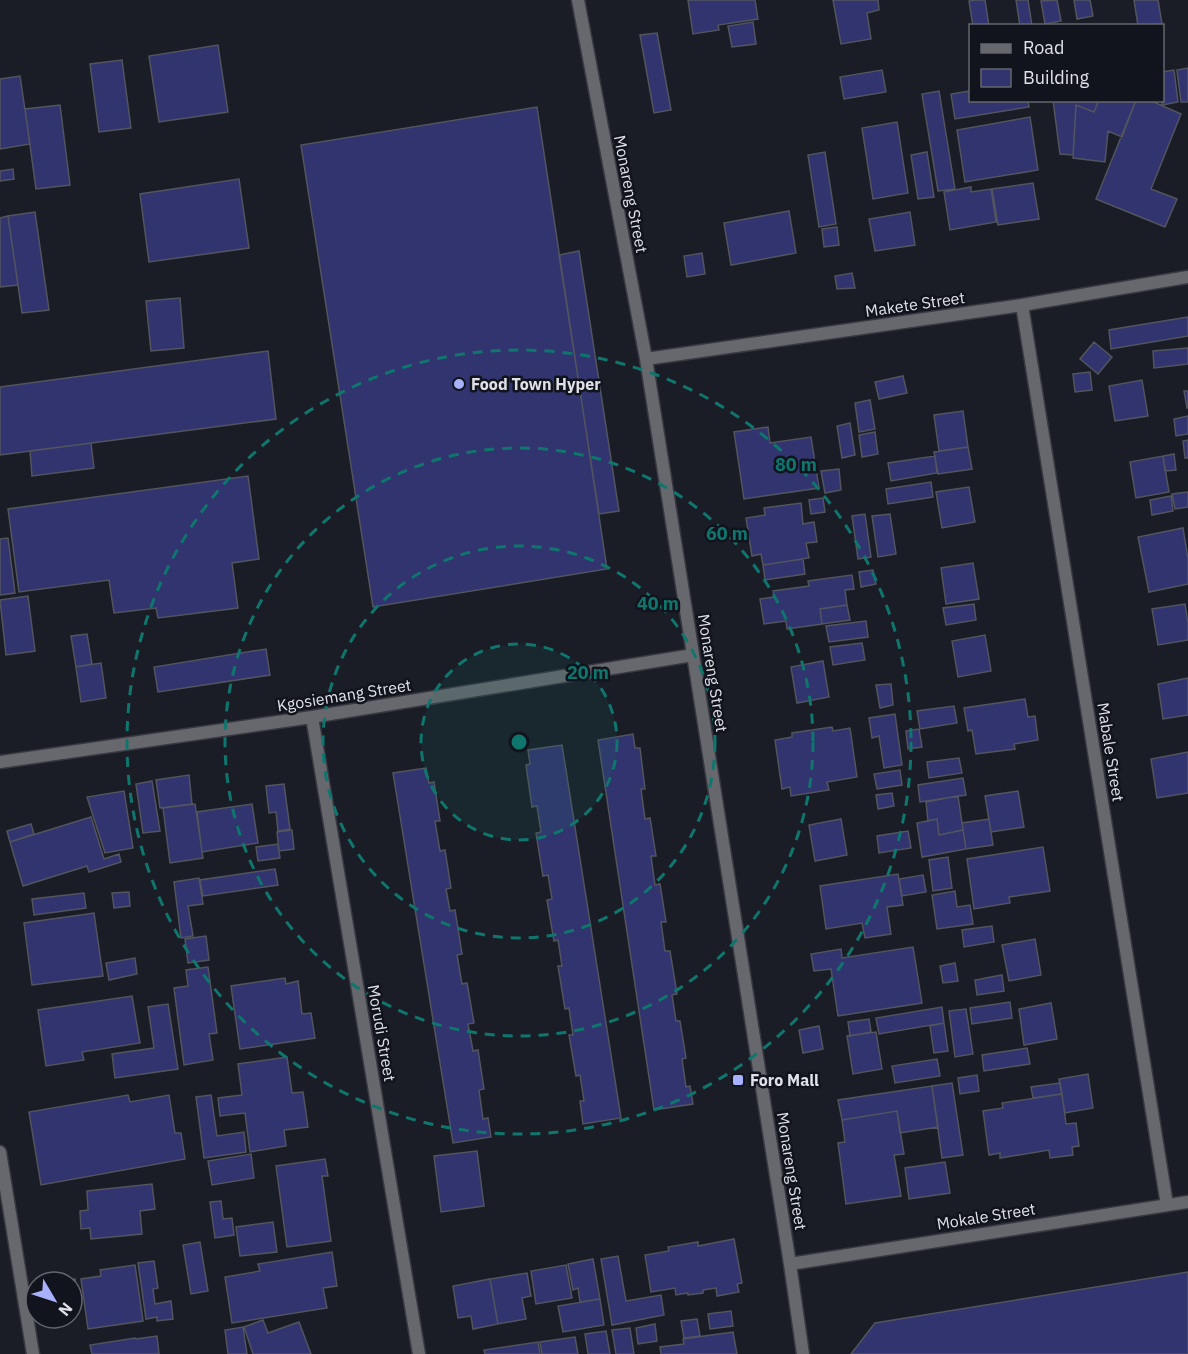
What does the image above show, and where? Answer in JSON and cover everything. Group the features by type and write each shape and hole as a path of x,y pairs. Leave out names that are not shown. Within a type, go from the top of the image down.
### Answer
{"street":[{"name":"Monareng Street","path":"578,0 646,359 803,1354"},
{"name":"Makete Street","path":"646,359 1022,305 1188,277"},
{"name":"Mabale Street","path":"1022,305 1167,1205"},
{"name":"Kgosiemang Street","path":"0,762 312,717 693,655"},
{"name":"Morudi Street","path":"312,717 419,1354"},
{"path":"0,1152 33,1354"},
{"name":"Mokale Street","path":"790,1263 1188,1202"}],"building":[{"path":"688,0 755,0 758,19 718,25 719,30 693,34"},
{"path":"833,0 878,0 879,10 867,13 871,39 841,44"},
{"path":"985,0 989,24 973,24 969,1"},
{"path":"1016,0 1028,0 1032,24 1020,24"},
{"path":"1057,0 1061,21 1045,24 1041,1"},
{"path":"1074,0 1090,0 1093,16 1077,19"},
{"path":"1134,0 1158,0 1162,24 1138,24"},
{"path":"753,22 756,44 732,47 728,26"},
{"path":"657,33 671,110 654,113 640,35"},
{"path":"218,45 228,112 159,122 149,56"},
{"path":"122,60 131,128 99,132 90,64"},
{"path":"1188,68 1188,102 1181,102 1177,70"},
{"path":"882,70 886,92 844,99 840,77"},
{"path":"1174,70 1178,102 1162,105 1164,102 1164,72"},
{"path":"20,76 30,144 0,149 0,79"},
{"path":"939,91 955,189 938,191 922,94"},
{"path":"969,91 969,102 1028,102 1029,107 955,119 951,94"},
{"path":"1053,102 1098,102 1094,112 1076,105 1073,155 1060,154"},
{"path":"1098,102 1135,102 1122,137 1108,131 1105,162 1073,158 1076,105 1094,112"},
{"path":"1135,102 1154,102 1181,114 1151,189 1177,199 1165,227 1096,199"},
{"path":"60,105 70,185 36,189 25,109"},
{"name":"Food Town Hyper","path":"537,107 607,569 373,607 301,145"},
{"path":"1030,117 1038,170 965,182 957,130"},
{"path":"897,122 908,193 873,199 862,128"},
{"path":"825,152 836,224 819,227 808,155"},
{"path":"927,152 934,197 918,199 911,155"},
{"path":"13,169 14,179 0,181 0,171"},
{"path":"239,179 249,248 149,262 140,194"},
{"path":"1033,183 1039,219 998,225 992,189"},
{"path":"971,187 971,192 991,189 996,222 950,230 944,192"},
{"path":"789,211 796,253 731,265 724,223"},
{"path":"35,212 49,310 22,313 8,216"},
{"path":"910,212 915,245 875,251 869,219"},
{"path":"8,216 18,285 0,287 0,218"},
{"path":"837,227 839,245 824,247 822,229"},
{"path":"579,251 619,511 599,514 559,255"},
{"path":"702,253 705,274 687,277 684,256"},
{"path":"852,273 855,288 837,289 835,276"},
{"path":"180,298 184,348 151,351 146,301"},
{"path":"1188,317 1188,336 1111,349 1109,330"},
{"path":"1094,342 1112,357 1098,374 1080,359"},
{"path":"1188,348 1188,364 1154,368 1153,351"},
{"path":"268,351 276,419 0,455 0,387"},
{"path":"1090,372 1092,390 1075,392 1073,374"},
{"path":"903,376 907,393 879,399 875,382"},
{"path":"1142,380 1148,416 1115,421 1109,386"},
{"path":"1184,391 1188,391 1187,408"},
{"path":"870,400 875,429 859,432 855,403"},
{"path":"963,411 968,447 939,451 934,415"},
{"path":"1188,416 1188,434 1176,436 1174,419"},
{"path":"850,423 855,455 842,458 837,426"},
{"path":"768,427 770,443 811,437 819,488 744,499 734,432"},
{"path":"875,432 878,454 862,457 859,435"},
{"path":"1188,440 1188,458 1185,458 1183,441"},
{"path":"91,443 94,468 32,476 30,451"},
{"path":"968,447 972,469 938,474 934,452"},
{"path":"1174,454 1176,470 1165,471 1163,456"},
{"path":"935,456 937,473 891,481 888,463"},
{"path":"1163,456 1169,492 1136,498 1130,462"},
{"path":"839,469 841,490 825,493 821,471"},
{"path":"248,476 259,559 232,563 238,608 158,618 156,608 114,613 109,580 19,592 8,509"},
{"path":"931,482 933,497 888,504 886,489"},
{"path":"969,487 975,522 942,528 936,492"},
{"path":"1188,492 1188,507 1175,509 1172,494"},
{"path":"1171,496 1173,511 1152,515 1150,500"},
{"path":"823,498 825,512 811,514 809,500"},
{"path":"801,503 803,524 814,522 817,542 806,543 809,558 763,565 761,554 752,556 746,518 765,515 764,508"},
{"path":"865,514 871,557 858,559 852,516"},
{"path":"890,514 896,554 878,557 872,516"},
{"path":"1183,528 1188,559 1188,584 1149,592 1138,537"},
{"path":"8,538 15,593 0,595 0,539"},
{"path":"803,559 805,574 765,580 763,565"},
{"path":"973,563 979,599 946,604 941,568"},
{"path":"873,570 876,584 861,587 859,572"},
{"path":"852,575 854,589 845,590 847,605 820,609 822,624 787,629 786,621 764,624 760,599 774,597 773,591 809,586 808,581"},
{"path":"28,596 35,651 6,655 0,600"},
{"path":"974,604 976,620 946,625 943,608"},
{"path":"1185,604 1188,640 1158,645 1152,609"},
{"path":"847,605 850,620 822,624 820,609"},
{"path":"866,621 868,637 829,642 826,626"},
{"path":"87,634 92,664 76,667 71,636"},
{"path":"985,635 991,671 958,677 952,641"},
{"path":"862,643 865,660 833,665 830,647"},
{"path":"266,649 270,675 158,692 154,667"},
{"path":"823,661 829,697 797,703 791,667"},
{"path":"101,663 106,698 81,702 76,667"},
{"path":"1188,678 1188,715 1163,719 1158,684"},
{"path":"891,684 893,705 880,708 876,685"},
{"path":"1025,699 1028,717 1035,716 1038,740 1014,744 1015,749 976,754 972,730 968,731 964,708"},
{"path":"954,706 957,723 920,729 917,711"},
{"path":"895,714 902,765 884,768 879,736 872,738 869,718"},
{"path":"832,727 833,731 850,728 857,777 827,782 829,790 791,796 790,787 782,789 775,740 792,737 792,733"},
{"path":"919,729 922,747 908,749 906,731"},
{"path":"633,734 635,748 640,748 645,789 641,789 645,819 650,818 656,856 651,856 655,885 660,884 666,922 661,922 665,951 670,951 677,994 672,995 676,1021 680,1021 686,1058 682,1059 686,1087 690,1086 693,1104 654,1110 598,740"},
{"path":"562,745 621,1118 583,1124 580,1101 584,1101 580,1075 576,1076 569,1035 573,1035 569,1008 565,1009 558,966 562,966 558,940 554,941 547,900 552,899 548,875 543,876 536,833 541,832 537,806 532,807 526,765 530,764 528,750"},
{"path":"1188,752 1188,793 1157,798 1151,759"},
{"path":"959,758 962,773 929,778 927,762"},
{"path":"426,768 429,783 434,782 440,821 435,821 440,851 445,850 451,888 446,889 450,911 455,910 462,954 457,955 462,984 467,983 474,1023 468,1024 473,1051 478,1050 484,1089 479,1090 483,1119 488,1118 491,1137 453,1143 393,773"},
{"path":"900,770 902,785 877,789 874,774"},
{"path":"189,775 192,804 160,808 156,780"},
{"path":"963,778 966,795 920,802 918,785"},
{"path":"152,781 160,831 143,833 136,784"},
{"path":"284,784 290,829 278,831 276,812 269,813 266,786"},
{"path":"124,791 133,848 105,853 87,797"},
{"path":"1018,791 1024,827 991,832 985,796"},
{"path":"892,793 894,806 878,809 876,795"},
{"path":"958,796 963,830 939,835 937,819 928,821 926,802"},
{"path":"195,804 203,858 170,863 163,808"},
{"path":"252,804 258,843 202,852 197,812"},
{"path":"91,817 104,859 119,854 121,862 89,872 87,866 23,886 10,842"},
{"path":"841,819 847,855 815,861 809,825"},
{"path":"937,819 939,835 963,830 966,849 922,857 917,823"},
{"path":"989,819 993,845 966,849 962,823"},
{"path":"31,824 34,834 10,842 7,831"},
{"path":"292,830 294,849 279,851 277,832"},
{"path":"908,831 911,848 879,853 877,836"},
{"path":"278,844 280,858 258,861 256,847"},
{"path":"1043,847 1050,891 1009,897 1010,903 974,909 967,859"},
{"path":"948,857 952,888 933,891 929,860"},
{"path":"275,869 278,885 203,896 200,880"},
{"path":"898,874 903,905 887,907 891,934 865,938 862,923 826,929 820,886"},
{"path":"923,875 926,892 902,896 899,879"},
{"path":"199,878 203,904 188,906 193,936 181,938 174,882"},
{"path":"955,891 957,907 970,905 973,924 937,929 932,895"},
{"path":"129,892 130,906 114,908 112,893"},
{"path":"84,893 86,908 34,915 32,899"},
{"path":"94,913 103,976 32,985 24,923"},
{"path":"992,926 994,942 964,947 962,930"},
{"path":"206,936 209,960 188,963 185,939"},
{"path":"1035,939 1041,975 1009,981 1002,945"},
{"path":"913,947 922,1003 838,1016 831,969 814,971 811,954 841,949 842,958"},
{"path":"135,958 137,974 109,980 106,963"},
{"path":"955,963 958,981 943,983 940,966"},
{"path":"208,967 217,1033 209,1034 213,1060 184,1065 174,988 188,986 186,970"},
{"path":"1002,975 1004,991 977,995 975,980"},
{"path":"285,978 286,984 298,981 302,1014 311,1013 315,1038 240,1049 231,986"},
{"path":"132,996 140,1043 82,1052 84,1060 46,1066 38,1010"},
{"path":"1010,1002 1012,1018 972,1024 970,1008"},
{"path":"1051,1003 1057,1039 1024,1045 1019,1009"},
{"path":"168,1004 178,1069 115,1078 112,1054 154,1048 148,1007"},
{"path":"942,1007 944,1023 879,1034 876,1018"},
{"path":"966,1009 973,1054 955,1057 949,1011"},
{"path":"869,1019 871,1032 850,1036 848,1022"},
{"path":"944,1023 948,1051 934,1053 930,1026"},
{"path":"819,1026 823,1049 803,1053 799,1030"},
{"path":"876,1032 882,1069 853,1074 847,1036"},
{"path":"1027,1048 1030,1064 984,1071 982,1055"},
{"path":"287,1057 292,1093 303,1092 308,1127 284,1130 286,1146 250,1152 245,1113 220,1116 218,1098 242,1095 238,1064"},
{"path":"937,1059 940,1076 895,1083 892,1066"},
{"path":"1088,1074 1093,1108 1065,1113 1059,1079"},
{"path":"977,1075 979,1091 960,1094 958,1078"},
{"path":"952,1083 963,1155 942,1158 932,1086"},
{"path":"1060,1083 1062,1094 1033,1098 1031,1087"},
{"path":"932,1086 938,1127 900,1133 897,1111 842,1120 838,1100"},
{"path":"1062,1094 1066,1124 1076,1123 1079,1146 1072,1147 1073,1155 1050,1158 1049,1150 1000,1158 1000,1153 989,1155 983,1111 1003,1108 1002,1103"},
{"path":"128,1095 130,1102 169,1095 175,1133 181,1133 185,1159 41,1185 29,1112"},
{"path":"211,1095 217,1136 244,1132 246,1152 204,1158 196,1097"},
{"path":"897,1111 904,1154 894,1155 901,1196 846,1204 838,1143 845,1142 842,1120"},
{"path":"477,1151 484,1206 441,1212 434,1156"},
{"path":"251,1154 254,1178 212,1185 208,1161"},
{"path":"325,1159 328,1176 322,1176 331,1241 287,1247 276,1166"},
{"path":"945,1162 950,1193 909,1199 905,1168"},
{"path":"152,1184 155,1209 140,1211 142,1234 91,1239 90,1228 81,1229 80,1211 88,1210 87,1191"},
{"path":"221,1201 223,1219 232,1218 234,1235 215,1238 210,1202"},
{"path":"273,1222 277,1252 240,1256 236,1227"},
{"path":"734,1239 742,1283 737,1284 739,1292 717,1296 716,1288 703,1290 703,1293 676,1295 675,1288 651,1292 645,1255 669,1251 668,1247 698,1242 698,1246"},
{"path":"200,1242 208,1291 191,1294 183,1245"},
{"path":"332,1252 337,1286 323,1288 327,1308 232,1323 225,1277 260,1271 258,1264"},
{"path":"618,1256 626,1301 661,1295 664,1315 612,1325 601,1259"},
{"path":"593,1259 600,1299 580,1302 578,1288 573,1290 568,1264"},
{"path":"154,1261 158,1288 153,1289 155,1304 171,1301 173,1319 157,1321 157,1317 146,1319 138,1263"},
{"path":"135,1265 143,1321 88,1329 84,1279 101,1276 100,1270"},
{"path":"566,1265 572,1298 536,1304 531,1271"},
{"path":"1188,1272 1188,1354 851,1354 875,1323"},
{"path":"527,1273 531,1296 522,1298 526,1319 498,1324 490,1279"},
{"path":"490,1279 498,1324 473,1329 471,1316 458,1318 453,1286"},
{"path":"600,1299 604,1325 563,1332 558,1306"},
{"path":"731,1311 733,1326 710,1329 708,1314"},
{"path":"697,1319 700,1336 684,1338 681,1321"},
{"path":"263,1320 268,1333 299,1322 311,1354 253,1354 244,1327"},
{"path":"655,1324 657,1341 638,1344 636,1328"},
{"path":"243,1327 247,1354 228,1354 225,1330"},
{"path":"630,1328 634,1354 616,1354 612,1330"},
{"path":"606,1331 610,1354 588,1354 585,1334"},
{"path":"733,1332 737,1354 661,1354 660,1347 684,1344 683,1339"},
{"path":"157,1336 159,1354 92,1354 90,1345 135,1338"},
{"path":"575,1337 578,1354 542,1354 540,1342"},
{"path":"538,1342 540,1354 485,1354 484,1350"}],"place":[{"name":"Food Town Hyper","path":"459,384"},
{"name":"Foro Mall","path":"738,1080"}]}
